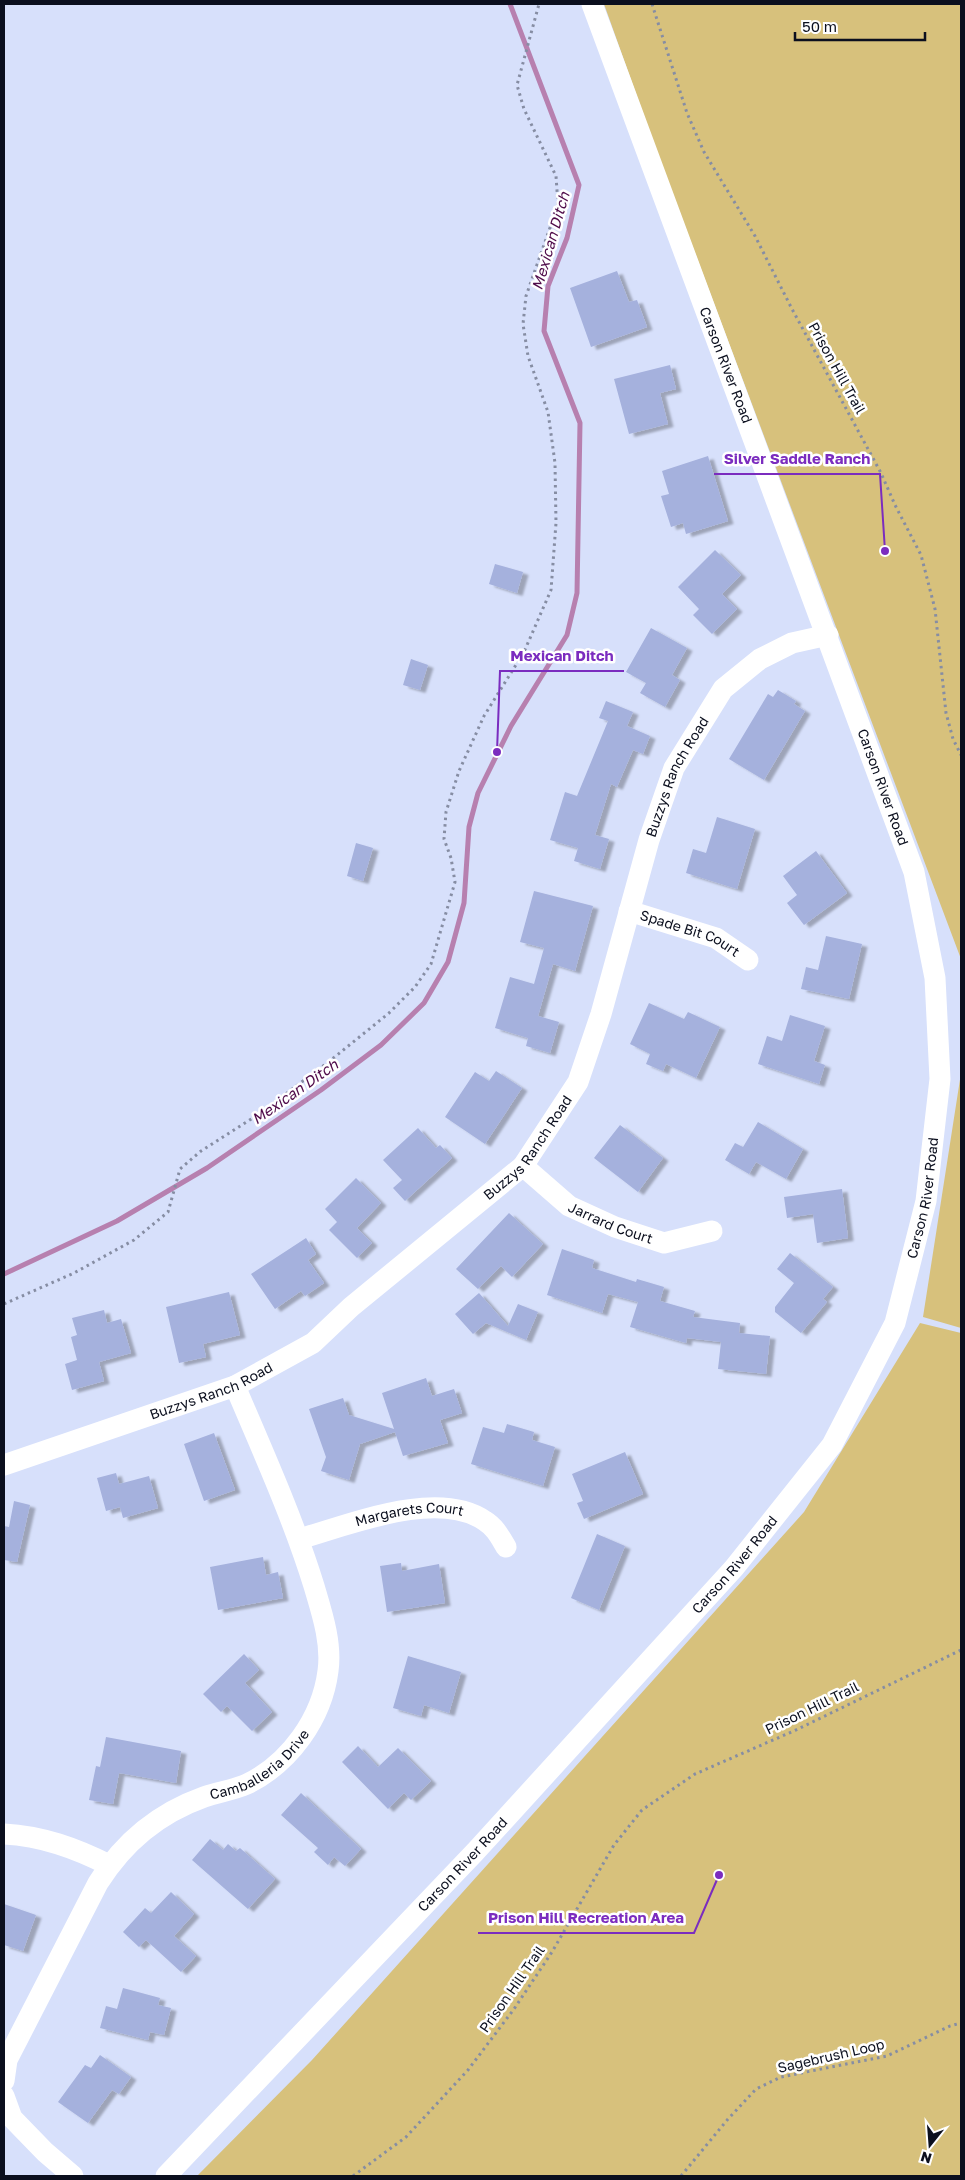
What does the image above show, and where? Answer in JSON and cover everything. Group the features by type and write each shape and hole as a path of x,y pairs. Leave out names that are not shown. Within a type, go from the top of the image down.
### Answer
{"street":[{"name":"Carson River Road","path":"166,2176 475,1852 734,1568 832,1445 896,1323 926,1201 940,1079 935,978 914,872 828,635 592,4"},
{"name":"Buzzys Ranch Road","path":"4,1465 235,1386 313,1343 359,1300 523,1166 578,1082 601,1014 649,840 674,768 723,689 760,659 792,644 828,635"},
{"name":"Spade Bit Court","path":"630,911 716,938 748,960"},
{"name":"Jarrard Court","path":"523,1166 569,1206 615,1227 664,1243 712,1231"},
{"name":"Camballeria Drive","path":"4,2081 7,2060 109,1865 156,1820 204,1797 247,1784 270,1770 287,1756 302,1737 314,1716 329,1670 328,1644 324,1619 299,1539 235,1386"},
{"name":"Margarets Court","path":"299,1539 406,1509 431,1507 456,1509 471,1513 486,1521 498,1534 506,1548"},
{"path":"4,1834 22,1835 56,1842 88,1854 109,1865"},
{"path":"4,2096 12,2118 45,2152 73,2176"}],"path":[{"path":"4,1304 74,1273 134,1240 168,1212 180,1169 202,1151 259,1114 382,1019 415,987 431,964 454,882 451,858 444,839 446,812 459,772 484,716 524,652 550,590 556,523 555,463 548,412 528,356 523,324 526,296 558,205 556,176 524,109 517,85 540,4"},
{"name":"Prison Hill Trail","path":"652,4 687,113 704,152 760,244 792,309 881,473 921,555 935,609 946,713 953,740 961,755"},
{"name":"Prison Hill Trail","path":"353,2176 406,2137 468,2070 514,2009 552,1952 614,1845 642,1810 695,1774 796,1730 961,1650"},
{"name":"Sagebrush Loop","path":"681,2176 756,2089 781,2077 887,2056 950,2026 961,2023"}],"shaded area":[{"path":"604,4 961,4 961,959 654,144"},
{"path":"961,1073 961,1328 923,1317"},
{"path":"920,1323 961,1333 961,2176 197,2176 312,2060 804,1512"}],"building":[{"path":"617,271 629,302 637,300 647,327 591,347 570,288"},
{"path":"670,365 676,389 660,393 668,424 629,434 614,379"},
{"path":"708,456 728,521 686,534 683,523 671,527 661,496 669,494 662,471"},
{"path":"715,550 741,575 722,594 737,609 712,634 693,615 699,609 678,587"},
{"path":"495,564 523,572 517,593 489,584"},
{"path":"651,628 687,648 672,675 680,680 665,707 640,693 646,683 626,672"},
{"path":"411,659 428,665 420,690 403,685"},
{"path":"778,690 796,701 794,704 805,711 764,780 729,759 768,694 773,697"},
{"path":"606,701 633,712 627,726 650,736 643,754 633,750 617,787 611,784 595,835 609,839 600,869 574,861 578,848 550,840 565,792 577,796 608,721 599,718"},
{"path":"717,817 755,829 737,889 686,873 693,849 706,853"},
{"path":"356,843 373,848 363,881 347,876"},
{"path":"816,851 847,893 804,925 787,903 797,895 783,876"},
{"path":"534,891 593,906 575,971 553,964 538,1016 559,1022 550,1053 526,1046 528,1038 495,1028 510,977 534,984 544,948 520,942"},
{"path":"826,936 862,944 849,999 801,989 806,967 818,970"},
{"path":"649,1003 684,1019 688,1012 720,1027 696,1078 666,1064 663,1071 646,1064 650,1054 630,1044"},
{"path":"790,1015 825,1026 814,1061 825,1065 819,1084 758,1064 767,1036 782,1041"},
{"path":"496,1071 522,1088 485,1144 445,1117 475,1072 489,1081"},
{"path":"758,1122 803,1149 786,1179 756,1162 749,1174 725,1160 735,1143 743,1147"},
{"path":"620,1125 663,1158 638,1192 594,1158"},
{"path":"418,1128 436,1148 440,1145 452,1158 405,1201 393,1188 402,1180 383,1160"},
{"path":"356,1178 381,1203 357,1228 372,1243 357,1258 329,1230 337,1222 325,1209"},
{"path":"842,1189 848,1238 817,1243 813,1214 787,1218 784,1197"},
{"path":"509,1213 543,1244 512,1277 501,1266 478,1289 456,1269"},
{"path":"306,1238 316,1254 308,1260 324,1283 305,1296 301,1291 275,1309 251,1274"},
{"path":"562,1249 594,1260 592,1268 636,1282 637,1279 664,1287 660,1301 695,1311 693,1317 740,1323 739,1333 770,1336 766,1374 718,1369 721,1342 687,1338 686,1343 630,1327 638,1302 608,1294 602,1313 547,1295"},
{"path":"790,1253 833,1287 823,1299 827,1302 801,1333 775,1312 775,1307 794,1283 777,1269"},
{"path":"229,1292 240,1335 203,1344 206,1357 179,1363 166,1307"},
{"path":"479,1293 508,1326 518,1304 538,1312 526,1340 486,1323 473,1334 455,1314"},
{"path":"104,1310 107,1323 121,1319 131,1353 99,1362 104,1381 72,1390 65,1364 77,1360 71,1337 77,1335 72,1318"},
{"path":"426,1378 432,1396 454,1389 462,1413 440,1420 448,1443 403,1456 395,1432 360,1444 349,1480 321,1471 326,1457 309,1409 343,1398 349,1415 394,1429 382,1393"},
{"path":"507,1424 534,1432 532,1440 555,1447 543,1486 471,1464 483,1427 504,1433"},
{"path":"214,1433 235,1490 204,1501 184,1444"},
{"path":"625,1452 643,1494 584,1519 577,1503 583,1501 572,1474"},
{"path":"116,1473 119,1484 149,1476 158,1508 123,1518 120,1507 106,1511 97,1478"},
{"path":"14,1501 30,1505 17,1562 4,1560 4,1526 9,1527"},
{"path":"597,1534 625,1546 599,1610 571,1598"},
{"path":"263,1557 266,1575 278,1572 283,1598 218,1610 210,1567"},
{"path":"401,1563 402,1571 439,1564 445,1603 387,1612 380,1566"},
{"path":"244,1654 259,1670 245,1683 272,1712 252,1731 227,1706 221,1712 203,1694"},
{"path":"408,1656 461,1672 449,1713 424,1705 421,1716 393,1708"},
{"path":"106,1737 181,1751 176,1783 119,1773 113,1804 89,1800 96,1766 100,1767"},
{"path":"358,1746 378,1767 398,1748 431,1781 411,1800 404,1793 388,1809 342,1762"},
{"path":"301,1793 361,1849 345,1866 334,1857 328,1865 314,1852 318,1848 281,1815"},
{"path":"210,1839 223,1850 228,1844 236,1851 240,1848 275,1879 248,1909 192,1860"},
{"path":"171,1892 194,1914 174,1936 196,1956 181,1972 146,1940 139,1947 123,1932 145,1908 151,1913"},
{"path":"4,1904 36,1915 23,1951 4,1945"},
{"path":"123,1988 160,1998 158,2005 171,2008 164,2035 150,2032 148,2040 100,2028 106,2006 117,2009"},
{"path":"100,2055 131,2077 119,2094 112,2090 88,2123 58,2102 85,2065 91,2068"}],"waterway":[{"name":"Mexican Ditch","path":"4,1274 117,1221 207,1168 321,1090 381,1045 424,1003 448,962 464,903 469,827 478,793 511,726 567,635 577,593 580,423 544,331 548,286 567,238 579,185 510,4"}],"place":[{"name":"Silver Saddle Ranch","path":"885,551"},
{"name":"Mexican Ditch","path":"497,752"},
{"name":"Prison Hill Recreation Area","path":"719,1875"}]}
